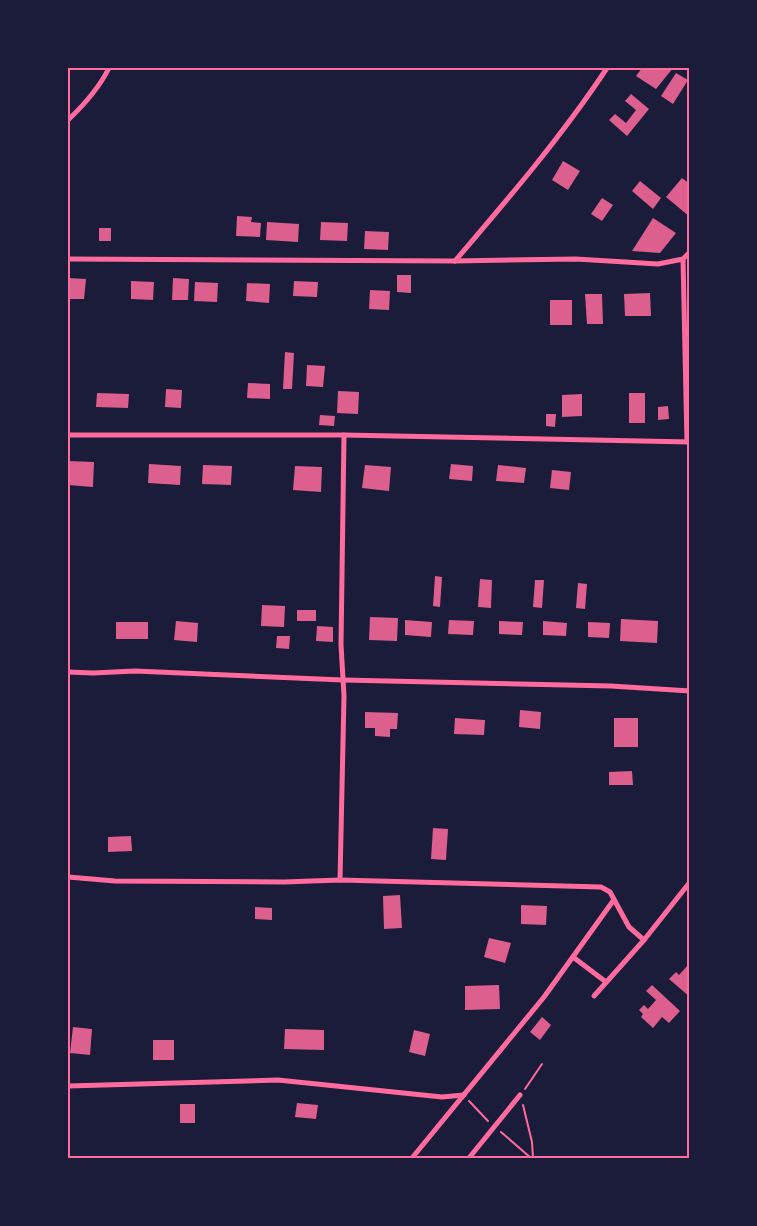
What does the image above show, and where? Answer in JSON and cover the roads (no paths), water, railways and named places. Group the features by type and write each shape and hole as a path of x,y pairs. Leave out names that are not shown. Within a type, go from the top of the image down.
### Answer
{"street":[{"path":"68,120 102,82 109,68"},
{"path":"455,261 528,174 591,93 607,68"},
{"path":"68,259 576,260 658,264 683,259 690,252"},
{"path":"68,435 344,435 688,442 683,259"},
{"path":"340,880 344,696 341,645 344,435"},
{"path":"68,672 135,671 343,680 611,686 690,691"},
{"path":"68,877 124,881 284,882 340,880 602,887 610,892 629,927 644,940"},
{"path":"594,996 644,940 690,882"},
{"path":"412,1158 544,997 613,900"},
{"path":"573,957 606,982"},
{"path":"68,1086 278,1080 442,1097 464,1095"},
{"path":"470,1158 520,1095"}]}
